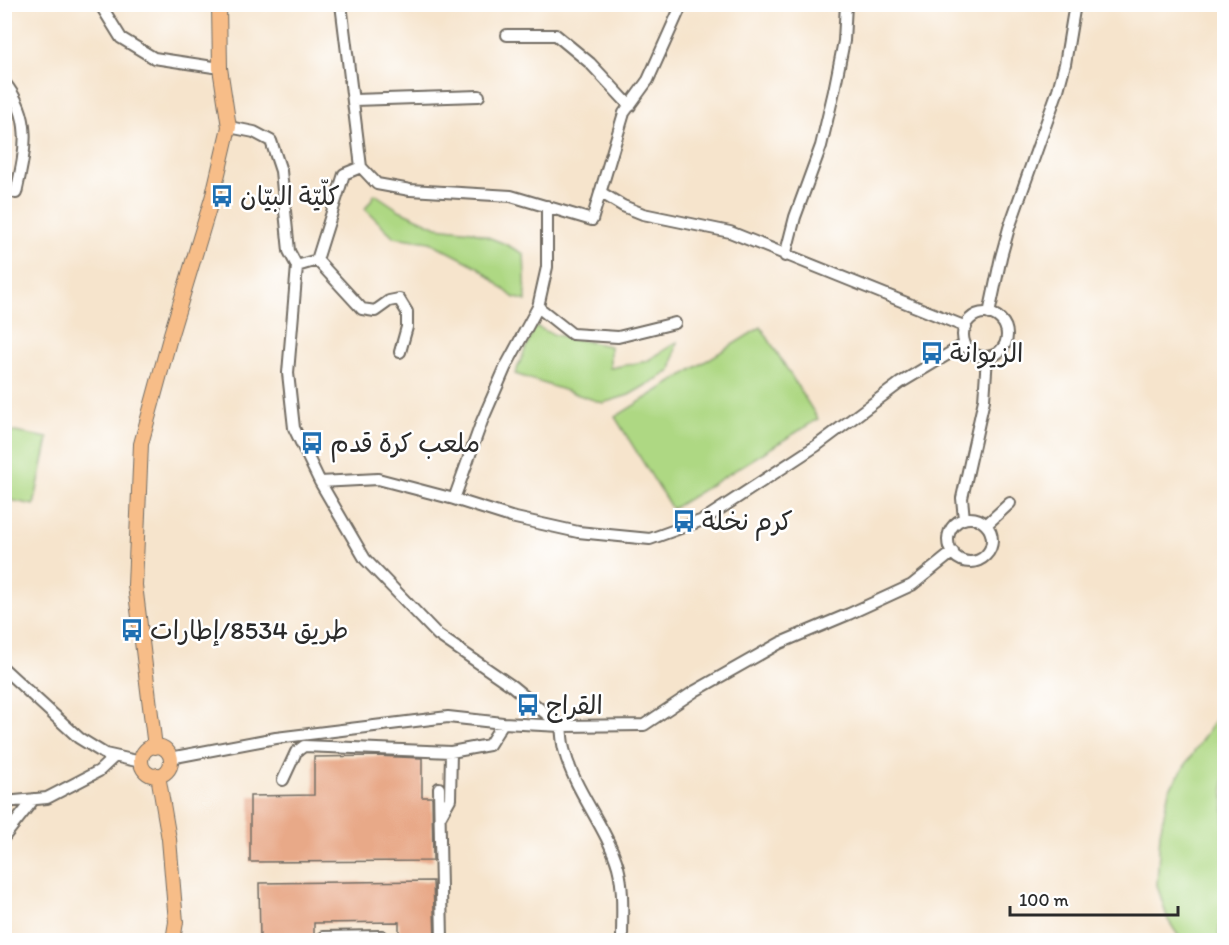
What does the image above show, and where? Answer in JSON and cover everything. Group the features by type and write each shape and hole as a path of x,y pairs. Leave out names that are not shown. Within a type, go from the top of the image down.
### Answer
{"main road":[{"path":"155,747 135,585 141,444 213,195 229,127 220,68 219,4"},
{"path":"155,747 163,748 170,758 168,770 158,776 146,771 141,762 147,750 155,747"},
{"path":"158,776 169,840 176,922 173,940"}],"street":[{"path":"100,4 121,38 154,58 220,68"},
{"path":"341,4 362,167 377,184 410,190 511,196 592,220 624,113 648,80 682,4"},
{"path":"785,256 795,217 820,146 834,91 844,41 846,4"},
{"path":"989,314 1000,257 1058,90 1067,54 1075,4"},
{"path":"507,35 556,34 590,63 630,106"},
{"path":"4,82 20,107 26,128 24,158 16,193"},
{"path":"354,100 479,96"},
{"path":"229,127 254,132 271,141 281,171 289,251 297,266 288,373 294,428 320,482 364,559 438,635 512,686 561,726 569,763 605,835 618,868 622,898 622,940"},
{"path":"317,260 344,174 362,167"},
{"path":"600,192 623,206 643,214 730,232 966,327"},
{"path":"454,499 482,421 506,366 538,307 547,267 547,206"},
{"path":"297,266 317,260"},
{"path":"317,260 362,309 375,311 389,301 399,299 407,312 407,327 400,352"},
{"path":"538,307 572,334 618,337 675,323"},
{"path":"989,314 999,318 1004,324 1007,337 1002,350 997,354 987,357 975,355 966,344 964,337 966,327 972,318 989,314"},
{"path":"320,482 378,479 511,517 578,532 650,539 703,520 816,446 900,383 966,344"},
{"path":"964,519 962,498 984,400 987,357"},
{"path":"986,525 1010,504"},
{"path":"964,519 978,519 986,525 992,541 987,554 975,561 960,559 953,552 948,541 949,534 957,522 964,519"},
{"path":"170,758 276,738 448,717 561,726 644,725 696,691 780,643 912,585 953,552"},
{"path":"4,669 79,738 105,754 141,762"},
{"path":"283,780 296,752 304,746 451,752 489,745 503,723"},
{"path":"440,817 450,799 451,752"},
{"path":"4,802 48,798 99,771 114,756"},
{"path":"439,788 442,940"},
{"path":"4,837 34,799"},
{"path":"323,940 323,937 382,936 382,940"}],"green space":[{"path":"375,194 399,210 437,227 472,231 524,254 526,301 513,297 478,267 430,242 394,237 365,209"},
{"path":"535,326 552,334 610,346 610,368 647,361 677,342 671,371 629,395 603,403 515,374"},
{"path":"761,327 818,419 672,509 615,417"},
{"path":"4,430 48,438 34,505 5,499"},
{"path":"1224,706 1224,901 1219,940 1181,940 1168,920 1157,885 1160,833 1169,790"}],"building":[{"path":"314,757 422,758 422,797 432,797 433,861 250,862 250,796 314,795"},
{"path":"433,881 435,940 399,940 399,922 314,923 314,940 260,940 259,883"}],"place":[{"name":"كلّيّة البيّان","path":"222,196"},
{"name":"الزيوانة","path":"932,353"},
{"name":"ملعب كرة قدم","path":"312,443"},
{"name":"كرم نخلة","path":"684,521"},
{"name":"طريق 8534/إطارات","path":"132,630"},
{"name":"القراج","path":"528,705"}]}
